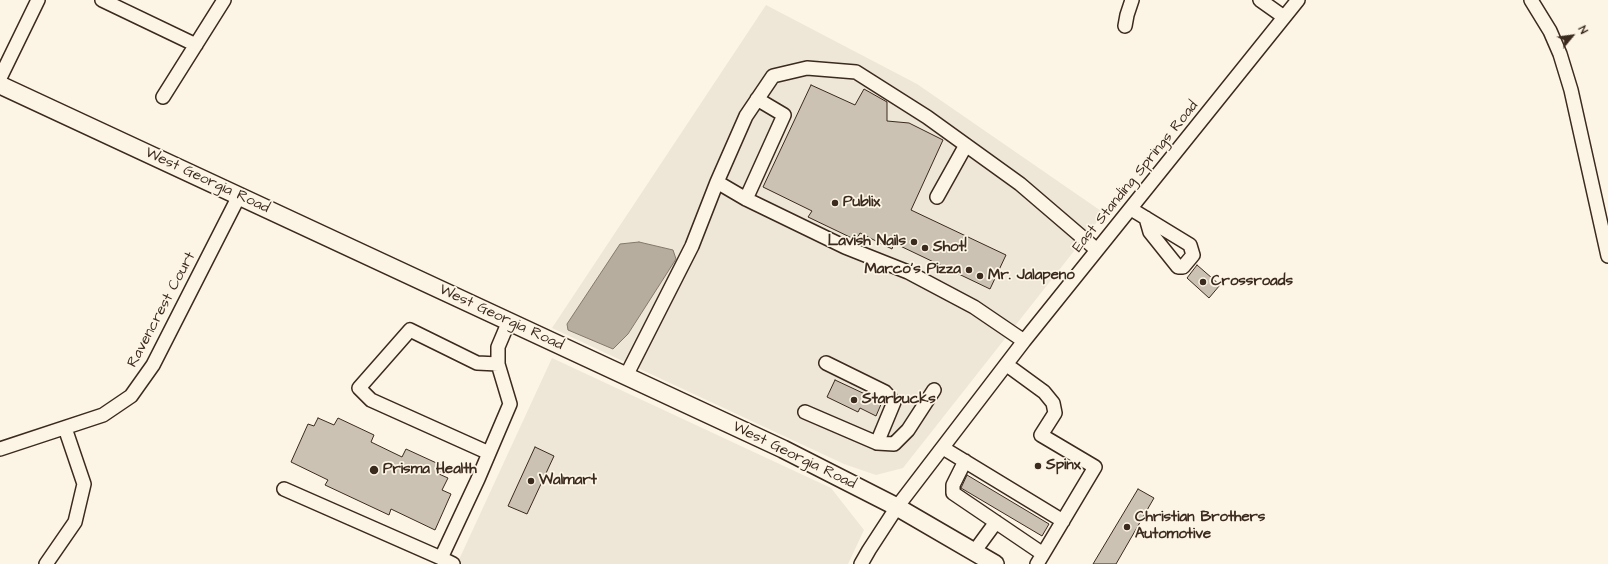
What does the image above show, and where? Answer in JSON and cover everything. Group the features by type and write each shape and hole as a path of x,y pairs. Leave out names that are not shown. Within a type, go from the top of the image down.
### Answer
{"main road":[{"name":"West Georgia Road","path":"0,84 783,449 897,507 995,564"}],"street":[{"path":"0,78 38,0"},
{"path":"102,0 196,45"},
{"path":"163,97 224,0"},
{"path":"1125,26 1132,0"},
{"path":"1260,0 1284,17"},
{"name":"East Standing Springs Road","path":"861,564 868,550 897,507 1024,342 1298,0"},
{"path":"1533,0 1560,54 1568,82 1608,256"},
{"path":"626,376 692,246 717,182 746,116 773,76 806,68 856,72 927,117 1020,184 1097,250"},
{"path":"746,199 784,115 758,99"},
{"path":"937,197 966,145"},
{"path":"717,182 746,199 845,248 908,272 974,307 1024,342"},
{"name":"Ravencrest Court","path":"0,449 102,415 131,396 153,365 239,196"},
{"path":"1131,209 1146,218"},
{"path":"284,489 447,561 489,453 510,404 498,364 498,347 509,322"},
{"path":"489,453 371,400 358,388 410,330 477,363 498,364"},
{"path":"826,363 885,392 894,402 877,443"},
{"path":"965,461 953,485 953,493 996,522 1040,559 1095,467 1041,435 1055,413 1053,403 1044,392 1007,366"},
{"path":"805,412 877,443 894,444 908,430 934,390"},
{"path":"46,564 75,522 84,484 65,428"},
{"path":"943,448 1063,521"},
{"path":"974,552 996,522"}],"shaded area":[{"path":"766,5 917,84 1104,213 903,468 876,475 844,464 552,328"},
{"path":"639,242 673,250 676,259 628,334 613,349 568,330 567,324 620,244"},
{"path":"552,358 831,488 864,530 848,564 457,564"}],"building":[{"path":"811,85 855,105 864,89 887,102 887,121 909,123 943,140 911,210 1006,255 990,289 894,243 892,249 860,233 856,240 808,217 812,211 763,187"},
{"name":"Crossroads","path":"1197,265 1220,285 1209,298 1187,278"},
{"name":"Starbucks","path":"835,380 882,402 876,416 860,408 858,412 827,397"},
{"name":"Prisma Health","path":"318,418 334,425 338,418 374,435 371,442 402,457 406,449 443,466 439,474 448,478 442,490 451,494 435,530 391,509 389,515 325,485 328,480 291,462 308,424 314,426"},
{"name":"Walmart","path":"535,447 554,456 527,514 508,506"},
{"name":"Spinx","path":"967,475 1049,524 1042,536 961,488"},
{"name":"Christian Brothers Automotive","path":"1138,489 1154,498 1116,564 1093,564"}],"place":[{"name":"Publix","path":"835,203"},
{"name":"Lavish Nails","path":"914,242"},
{"name":"Shot!","path":"925,248"},
{"name":"Marco's Pizza","path":"969,270"},
{"name":"Mr. Jalapeno","path":"980,276"},
{"name":"Crossroads","path":"1203,282"},
{"name":"Starbucks","path":"854,400"},
{"name":"Spinx","path":"1038,466"},
{"name":"Prisma Health","path":"374,470"},
{"name":"Walmart","path":"531,481"},
{"name":"Christian Brothers Automotive","path":"1127,527"}]}
